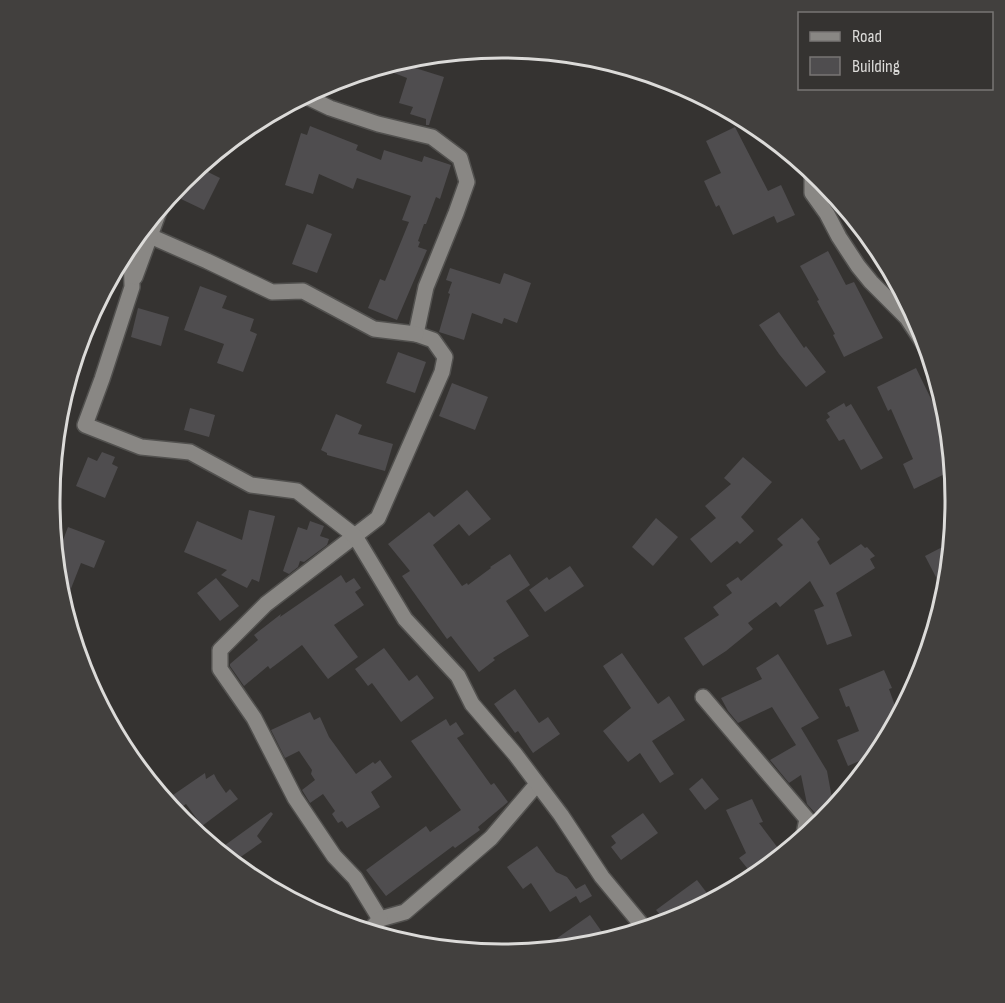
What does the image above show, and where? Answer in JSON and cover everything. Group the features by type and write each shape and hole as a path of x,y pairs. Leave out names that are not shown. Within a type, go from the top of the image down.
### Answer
{"street":[{"path":"314,101 378,124 432,137 460,158 467,182 426,287 416,334"},
{"path":"812,184 812,193 858,266 904,315"},
{"path":"152,231 85,425 141,447 190,452 251,485 297,491 355,536 405,619 458,676 472,705 515,754 561,815 602,877 640,922"},
{"path":"150,236 272,292 303,291 374,329 416,334 433,340 445,357 442,372 378,518 266,604 220,650 220,669 254,717 295,798 334,856 355,878 380,919"},
{"path":"131,259 132,287"},
{"path":"704,698 807,819 806,825"},
{"path":"374,925 380,919 405,912 483,846 537,784"}],"building":[{"path":"414,68 444,77 429,125 426,125 426,119 410,114 413,107 399,103 407,78 393,73"},
{"path":"310,126 358,145 356,150 381,160 384,150 422,162 424,156 451,165 440,199 436,197 418,241 420,242 418,247 427,250 397,320 368,308 380,279 385,281 409,222 402,220 411,196 357,178 353,189 319,174 313,194 285,185 301,133 307,135"},
{"path":"735,127 768,191 781,185 795,215 777,223 774,216 733,235 719,205 716,207 704,181 721,173 706,141"},
{"path":"207,171 220,178 204,210 181,199"},
{"path":"307,224 332,234 317,273 292,264"},
{"path":"828,251 846,285 854,282 883,338 844,357 833,335 835,334 817,301 819,300 800,266"},
{"path":"450,268 500,284 504,273 531,283 517,323 504,318 502,324 472,313 464,340 439,332 450,294 448,293 452,282 446,280"},
{"path":"200,286 227,296 222,308 254,319 250,331 257,334 243,372 217,363 224,344 184,330"},
{"path":"138,308 169,317 161,346 131,337"},
{"path":"779,312 804,348 806,346 826,372 806,387 759,325"},
{"path":"398,352 426,362 415,393 386,383"},
{"path":"916,368 934,403 945,474 914,489 903,464 913,459 891,409 888,411 877,387"},
{"path":"452,383 488,397 475,430 439,416"},
{"path":"844,403 846,407 851,404 883,458 861,470 844,439 839,441 826,420 830,417 827,413"},
{"path":"190,408 215,415 209,437 184,430"},
{"path":"336,414 362,425 358,434 393,444 385,471 327,455 321,450"},
{"path":"102,452 115,457 112,464 118,467 105,498 76,486 88,457 97,461"},
{"path":"743,457 772,482 741,517 754,531 740,544 737,541 711,563 690,539 716,518 705,506 731,484 724,478"},
{"path":"467,490 491,519 469,536 459,524 433,545 462,586 467,583 468,585 510,554 530,585 506,601 529,636 493,658 495,660 479,672 451,636 447,639 402,576 410,571 388,544 429,512 434,517"},
{"path":"249,510 275,516 259,582 252,579 247,588 221,575 227,570 184,552 197,521 242,540"},
{"path":"656,518 678,537 653,566 632,547"},
{"path":"802,518 820,539 817,542 830,565 861,544 875,556 870,559 875,568 836,593 852,636 827,645 814,610 824,606 810,581 780,607 776,602 748,623 753,629 703,666 684,638 719,615 713,607 732,593 726,585 738,577 741,581 783,545 777,539"},
{"path":"310,521 324,526 320,536 329,539 327,545 304,562 300,561 298,567 289,574 283,571 298,527 307,530"},
{"path":"68,527 105,541 94,568 81,563 69,593 63,559 61,544"},
{"path":"943,547 938,581 925,556"},
{"path":"570,566 584,586 545,612 529,590 547,577 549,580"},
{"path":"341,575 346,583 354,578 361,588 355,592 364,605 334,625 358,657 328,679 302,645 270,669 268,666 244,686 230,664 258,640 254,635 281,614 280,617"},
{"path":"216,578 239,606 220,621 197,593"},
{"path":"384,648 409,681 417,675 434,698 401,722 372,683 368,686 355,669"},
{"path":"622,653 658,704 669,696 685,720 652,741 674,774 660,783 640,753 628,762 603,731 631,708 603,666"},
{"path":"778,654 819,718 801,728 827,771 832,798 815,816 807,804 801,775 789,783 770,760 796,745 772,707 738,723 721,698 762,679 756,668"},
{"path":"884,670 892,688 889,689 895,706 862,760 848,766 837,740 859,731 839,689"},
{"path":"515,689 539,723 548,717 560,734 533,753 518,731 515,733 494,704"},
{"path":"310,712 314,720 320,717 329,737 356,774 380,760 392,777 371,792 380,807 347,828 342,821 338,823 332,814 335,811 323,794 310,803 302,790 315,780 311,774 312,770 299,751 285,758 271,730"},
{"path":"446,719 450,726 456,722 464,734 457,738 491,785 494,783 508,802 478,827 480,830 455,848 453,846 386,896 366,870 426,826 430,832 461,810 411,741"},
{"path":"205,773 206,779 214,774 226,793 230,789 238,799 202,826 186,804 182,807 173,795"},
{"path":"702,778 719,799 705,810 689,789"},
{"path":"752,799 763,822 759,823 778,848 749,870 739,858 746,853 726,810"},
{"path":"271,812 273,814 257,836 262,842 239,858 224,846"},
{"path":"643,813 658,833 621,860 611,847 616,843 611,836"},
{"path":"537,846 556,872 567,877 576,889 585,884 592,896 580,903 576,896 550,912 531,883 523,889 507,867"},
{"path":"697,880 708,894 660,915 656,910"},
{"path":"590,915 602,933 589,936 552,942"}]}
